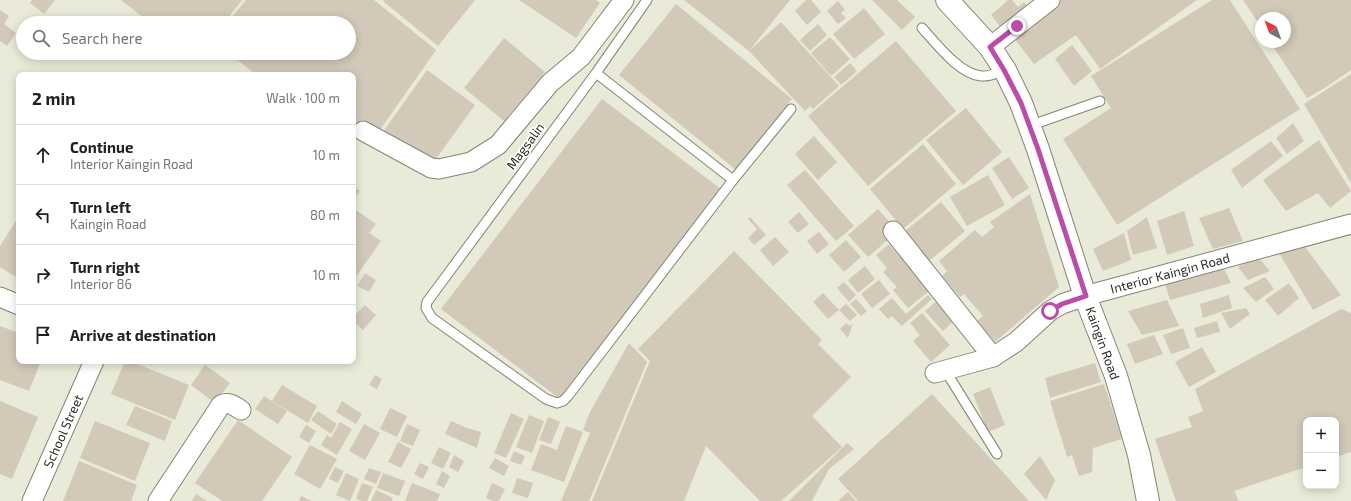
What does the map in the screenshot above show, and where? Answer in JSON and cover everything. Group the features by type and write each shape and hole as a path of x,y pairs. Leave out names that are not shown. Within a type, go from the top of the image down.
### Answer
{"street":[{"path":"363,131 430,168 439,169 471,162 498,145 550,83 581,57 624,0"},
{"name":"Kaingin Road","path":"947,0 990,47 1021,103 1038,149 1086,296 1116,376 1139,455 1148,501"},
{"path":"990,47 1050,0"},
{"name":"Interior Kaingin Road","path":"940,372 993,357 1016,342 1050,311 1062,304 1086,296 1351,224"},
{"path":"893,231 993,357"},
{"path":"0,297 16,305"},
{"name":"School Street","path":"32,501 93,364"},
{"path":"158,501 221,405 230,403 241,410"}],"lane":[{"name":"Magsalin","path":"647,0 596,72 430,296 426,302 426,308 432,318 546,399 557,403 563,401 733,180"},
{"path":"922,28 955,64 972,74 989,76 1004,70"},
{"path":"596,72 733,180 791,110"},
{"path":"1029,126 1100,100"},
{"path":"940,372 996,454"}],"building":[{"path":"32,0 55,0 44,14 30,3"},
{"path":"121,0 242,0 229,16 141,16"},
{"path":"246,0 374,0 436,50 377,134 362,119 357,125 356,124 356,72 252,72 238,60 356,60 356,16 233,16"},
{"path":"475,0 438,46 383,1"},
{"path":"519,0 596,0 600,3 576,38"},
{"path":"684,0 790,0 749,51"},
{"path":"806,0 811,0 821,12 807,25 795,11"},
{"path":"872,0 897,0 915,17 902,30"},
{"path":"1008,0 1012,0 1018,7 1024,2 1028,7 1002,29 991,15"},
{"path":"1061,0 1197,0 1100,69 1076,35 1034,64 1013,37"},
{"path":"1212,0 1230,0 1255,39 1255,48 1261,48 1300,109 1117,225 1063,139 1111,108 1091,76"},
{"path":"1243,0 1351,0 1351,70 1307,98 1274,48 1291,48 1291,12 1255,12 1255,18"},
{"path":"838,1 845,10 841,13 846,18 838,24 827,11"},
{"path":"676,4 792,99 735,169 619,75"},
{"path":"864,8 885,34 854,59 833,34"},
{"path":"0,10 9,16 4,24 16,33 7,46 0,41"},
{"path":"781,22 839,86 813,109 810,106 805,111 749,51"},
{"path":"818,24 827,35 810,51 800,40"},
{"path":"830,37 850,59 831,76 811,53"},
{"path":"504,38 545,72 504,121 464,88"},
{"path":"896,41 956,111 868,186 808,116"},
{"path":"1072,45 1092,71 1074,86 1055,59"},
{"path":"850,63 857,71 841,85 834,77"},
{"path":"427,70 475,105 430,167 383,132"},
{"path":"1351,74 1351,183 1304,104"},
{"path":"602,99 721,189 560,399 441,309"},
{"path":"966,108 1002,152 963,185 926,140"},
{"path":"1293,123 1304,141 1287,154 1276,138"},
{"path":"814,136 837,162 818,180 795,154"},
{"path":"1319,140 1351,191 1330,208 1318,193 1286,211 1263,180"},
{"path":"1271,141 1283,156 1242,188 1231,170"},
{"path":"923,144 956,184 903,229 870,189"},
{"path":"1009,157 1029,188 1012,199 992,168"},
{"path":"805,170 854,226 836,241 787,185"},
{"path":"988,175 1005,205 967,226 950,197"},
{"path":"356,188 360,191 356,197"},
{"path":"1030,194 1059,287 995,342 977,321 983,316 964,294 960,297 942,276 947,271 939,261 975,230 982,237 994,227 990,222"},
{"path":"941,202 965,231 929,261 904,232"},
{"path":"1229,208 1243,241 1213,249 1199,218"},
{"path":"878,209 893,226 884,233 889,239 868,257 848,235"},
{"path":"356,210 376,224 369,233 381,241 356,277"},
{"path":"1184,211 1194,246 1167,255 1157,221"},
{"path":"799,212 809,224 798,233 788,222"},
{"path":"750,217 766,235 754,245 748,238 757,229 748,219"},
{"path":"1147,217 1157,248 1133,255 1127,231"},
{"path":"16,221 16,277 0,267 0,246"},
{"path":"819,232 829,244 817,254 807,241"},
{"path":"1124,233 1131,260 1103,271 1093,249"},
{"path":"775,237 789,252 773,266 760,250"},
{"path":"846,240 861,257 844,272 829,255"},
{"path":"889,244 900,257 905,254 933,288 908,308 893,290 897,287 883,272 887,268 876,255"},
{"path":"1305,247 1341,295 1313,310 1279,253"},
{"path":"734,251 822,340 818,344 851,377 812,416 842,447 781,501 760,501 706,446 684,501 592,501 650,361 638,349"},
{"path":"1257,256 1270,271 1248,280 1238,267"},
{"path":"865,266 875,279 858,293 848,280"},
{"path":"1223,267 1231,283 1170,300 1165,284"},
{"path":"365,273 376,280 369,292 357,286"},
{"path":"1265,277 1274,289 1256,302 1243,288"},
{"path":"879,280 890,294 872,308 861,294"},
{"path":"844,282 856,295 849,302 837,288"},
{"path":"1289,283 1299,298 1278,316 1265,300"},
{"path":"823,293 839,310 828,319 813,302"},
{"path":"928,295 932,299 902,326 892,316 888,319 879,309 892,298 906,314"},
{"path":"1229,295 1232,308 1203,318 1200,304"},
{"path":"940,298 957,318 943,331 925,311"},
{"path":"856,299 867,311 861,316 850,304"},
{"path":"1167,300 1179,326 1142,335 1128,311"},
{"path":"846,304 857,315 850,321 839,310"},
{"path":"365,305 376,315 363,330 356,324 356,314"},
{"path":"1246,308 1250,314 1230,329 1221,313"},
{"path":"1341,309 1351,313 1351,452 1339,456 1339,417 1303,417 1303,468 1234,491 1239,501 1176,501 1155,439 1192,427 1188,417 1203,411 1195,389"},
{"path":"922,313 950,345 931,362 913,341 920,335 910,323"},
{"path":"1217,321 1220,332 1197,338 1194,328"},
{"path":"846,323 850,326 853,323 848,338 840,329"},
{"path":"0,326 16,332 16,364 40,364 29,391 0,380"},
{"path":"1183,328 1190,348 1171,354 1163,335"},
{"path":"1154,335 1163,354 1135,364 1127,344"},
{"path":"629,343 647,362 589,501 561,501 590,433 583,430 590,412"},
{"path":"1202,347 1216,372 1189,387 1175,362"},
{"path":"1095,363 1101,382 1050,398 1045,378"},
{"path":"124,364 137,364 189,385 175,420 111,394"},
{"path":"205,365 230,383 215,403 191,385"},
{"path":"375,375 382,379 377,389 369,385"},
{"path":"1104,384 1122,439 1093,448 1092,472 1079,476 1072,455 1067,457 1050,401"},
{"path":"282,385 317,406 308,423 272,401"},
{"path":"990,387 1005,425 988,432 973,394"},
{"path":"932,394 1029,501 858,501 838,479"},
{"path":"264,396 287,411 278,424 255,409"},
{"path":"0,401 38,417 12,479 0,474"},
{"path":"342,401 362,414 356,424 336,412"},
{"path":"135,406 172,421 165,441 126,425"},
{"path":"390,408 407,416 397,437 380,429"},
{"path":"318,411 337,424 331,434 311,420"},
{"path":"511,413 524,419 506,458 494,453"},
{"path":"529,415 544,421 532,453 516,447"},
{"path":"548,417 560,422 551,444 539,440"},
{"path":"238,420 292,457 262,501 222,501 195,483"},
{"path":"95,421 150,443 135,481 80,458"},
{"path":"451,421 481,432 477,448 445,434"},
{"path":"340,422 352,429 337,455 321,445 327,435 331,438"},
{"path":"364,424 380,433 365,460 349,451"},
{"path":"407,424 420,430 413,446 400,441"},
{"path":"306,425 316,431 309,443 299,437"},
{"path":"566,426 583,432 564,482 531,470 541,444 557,450"},
{"path":"398,442 411,449 401,468 388,462"},
{"path":"847,443 854,449 829,469 812,501 789,501"},
{"path":"310,445 337,459 320,489 294,474"},
{"path":"439,447 451,453 443,469 431,463"},
{"path":"514,451 525,456 521,465 510,461"},
{"path":"454,455 464,461 458,472 449,467"},
{"path":"1040,456 1055,480 1046,500 1024,474"},
{"path":"495,458 509,466 504,476 489,468"},
{"path":"79,461 137,485 131,501 63,501"},
{"path":"420,463 429,467 423,479 414,474"},
{"path":"335,467 344,471 338,483 329,479"},
{"path":"369,468 381,472 376,484 364,479"},
{"path":"442,471 450,476 444,488 436,484"},
{"path":"346,473 359,479 350,501 336,495"},
{"path":"383,473 405,481 399,496 377,488"},
{"path":"517,478 533,483 528,498 512,493"},
{"path":"362,483 373,487 367,501 356,499"},
{"path":"412,483 440,494 437,501 405,501"},
{"path":"492,483 505,489 499,501 493,501 486,498"},
{"path":"376,490 393,498 392,501 371,501"},
{"path":"848,492 856,501 838,501"},
{"path":"196,494 207,501 192,501"},
{"path":"301,496 312,501 299,501"}],"route":[{"path":"1017,26 990,47 1021,103 1038,149 1086,296 1062,304 1050,311"}]}
